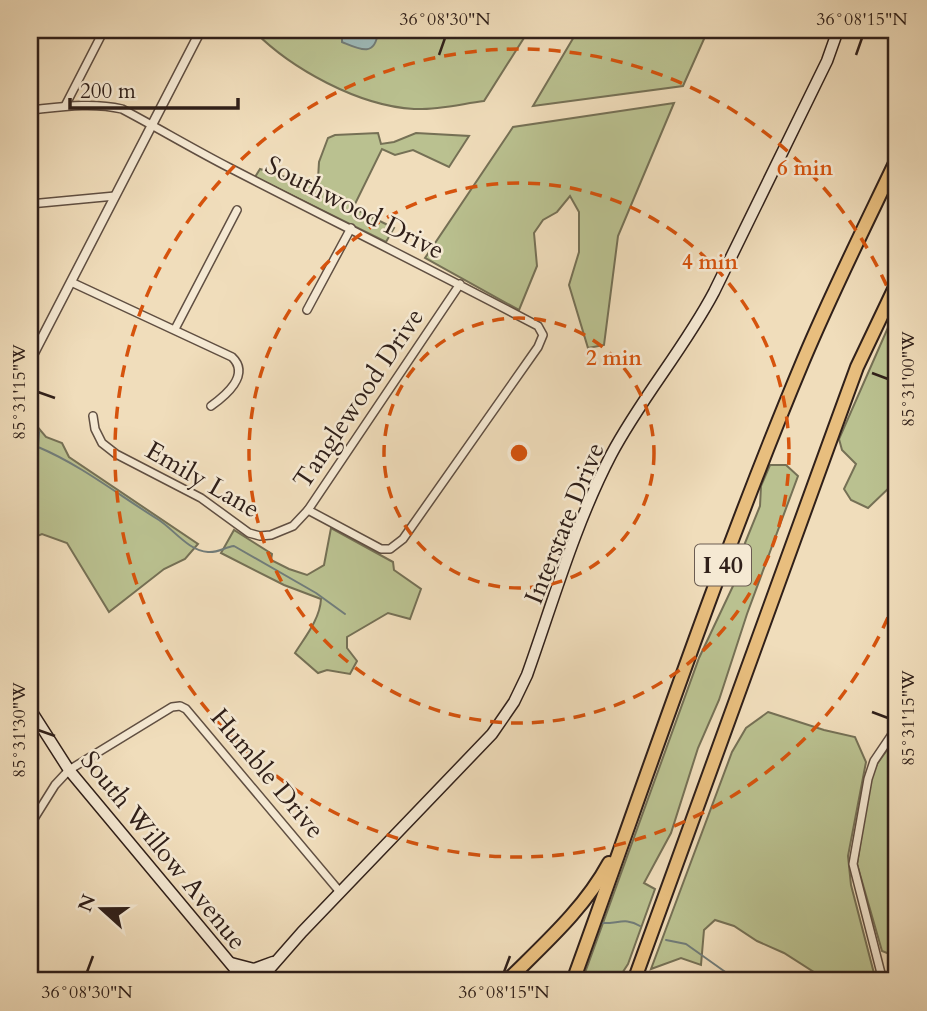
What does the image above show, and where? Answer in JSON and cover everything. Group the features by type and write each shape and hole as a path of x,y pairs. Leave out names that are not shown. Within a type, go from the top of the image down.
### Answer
{"highway":[{"name":"I 40","path":"573,981 725,560 775,430 847,262 897,159"},
{"name":"I 40","path":"634,981 857,367 897,282"},
{"path":"507,981 576,911 597,885 628,829"}],"main road":[{"name":"Interstate Drive","path":"259,981 340,892 492,734 514,702 527,675 598,481 626,430 695,328 824,66 838,30"},
{"name":"South Willow Avenue","path":"30,709 69,770 245,981"},
{"path":"229,963 254,969 264,967 279,958"}],"street":[{"path":"65,106 104,30"},
{"path":"30,361 201,30"},
{"name":"Southwood Drive","path":"30,110 65,106 109,106 122,109 538,326"},
{"path":"30,204 115,196"},
{"path":"174,329 237,210"},
{"path":"307,310 351,228"},
{"path":"71,282 232,357 238,363 239,370 235,383 211,406"},
{"name":"Tanglewood Drive","path":"460,284 308,510 381,549 398,545 538,347 543,335 538,326"},
{"name":"Emily Lane","path":"93,416 95,429 102,443 116,454 201,498 249,533 271,536 293,526 308,510"},
{"name":"Humble Drive","path":"30,825 46,798 69,770 172,707 180,706 186,709 340,892"},
{"path":"883,981 853,863 871,770 897,727"}],"green space":[{"path":"253,30 529,30 484,101 414,109 371,101 327,83 286,58"},
{"path":"578,30 708,30 683,86 533,106"},
{"path":"674,103 618,236 604,345 588,348 569,285 579,252 579,212 570,196 557,212 543,220 534,233 537,266 519,310 425,258 513,127"},
{"path":"378,133 381,144 416,133 469,136 449,167 413,150 395,155 382,149 353,208 394,228 386,242 255,177 260,169 311,185 318,179 319,162 328,138 335,135"},
{"path":"897,307 897,471 891,486 868,508 851,500 844,489 856,464 842,450 839,439"},
{"path":"30,418 46,437 62,443 69,457 198,544 185,559 164,569 109,612 67,543 42,534 30,539"},
{"path":"770,465 786,465 798,476 747,614 719,700 698,748 671,833 644,883 655,889 628,964 617,981 582,981 699,658 742,567 745,543 760,506 761,486"},
{"path":"331,528 393,562 394,570 421,589 410,619 388,613 347,637 347,648 357,661 350,674 327,670 318,673 295,653 315,621 321,599 284,585 221,553 234,530 272,554 271,560 307,575 324,565"},
{"path":"768,712 855,737 866,762 848,856 851,885 876,981 828,981 734,926 715,920 704,930 701,965 681,958 651,969 732,752 746,728"},
{"path":"897,736 897,957 882,951 857,864 870,780 877,764"}],"water":[{"path":"342,30 378,32 374,46 365,49 342,42"}],"waterway":[{"path":"30,424 39,432 38,447 100,481 159,520 194,548 212,552 234,546 316,593 345,614"},
{"path":"602,923 626,921 640,926"},
{"path":"666,940 686,944 738,981"}]}
